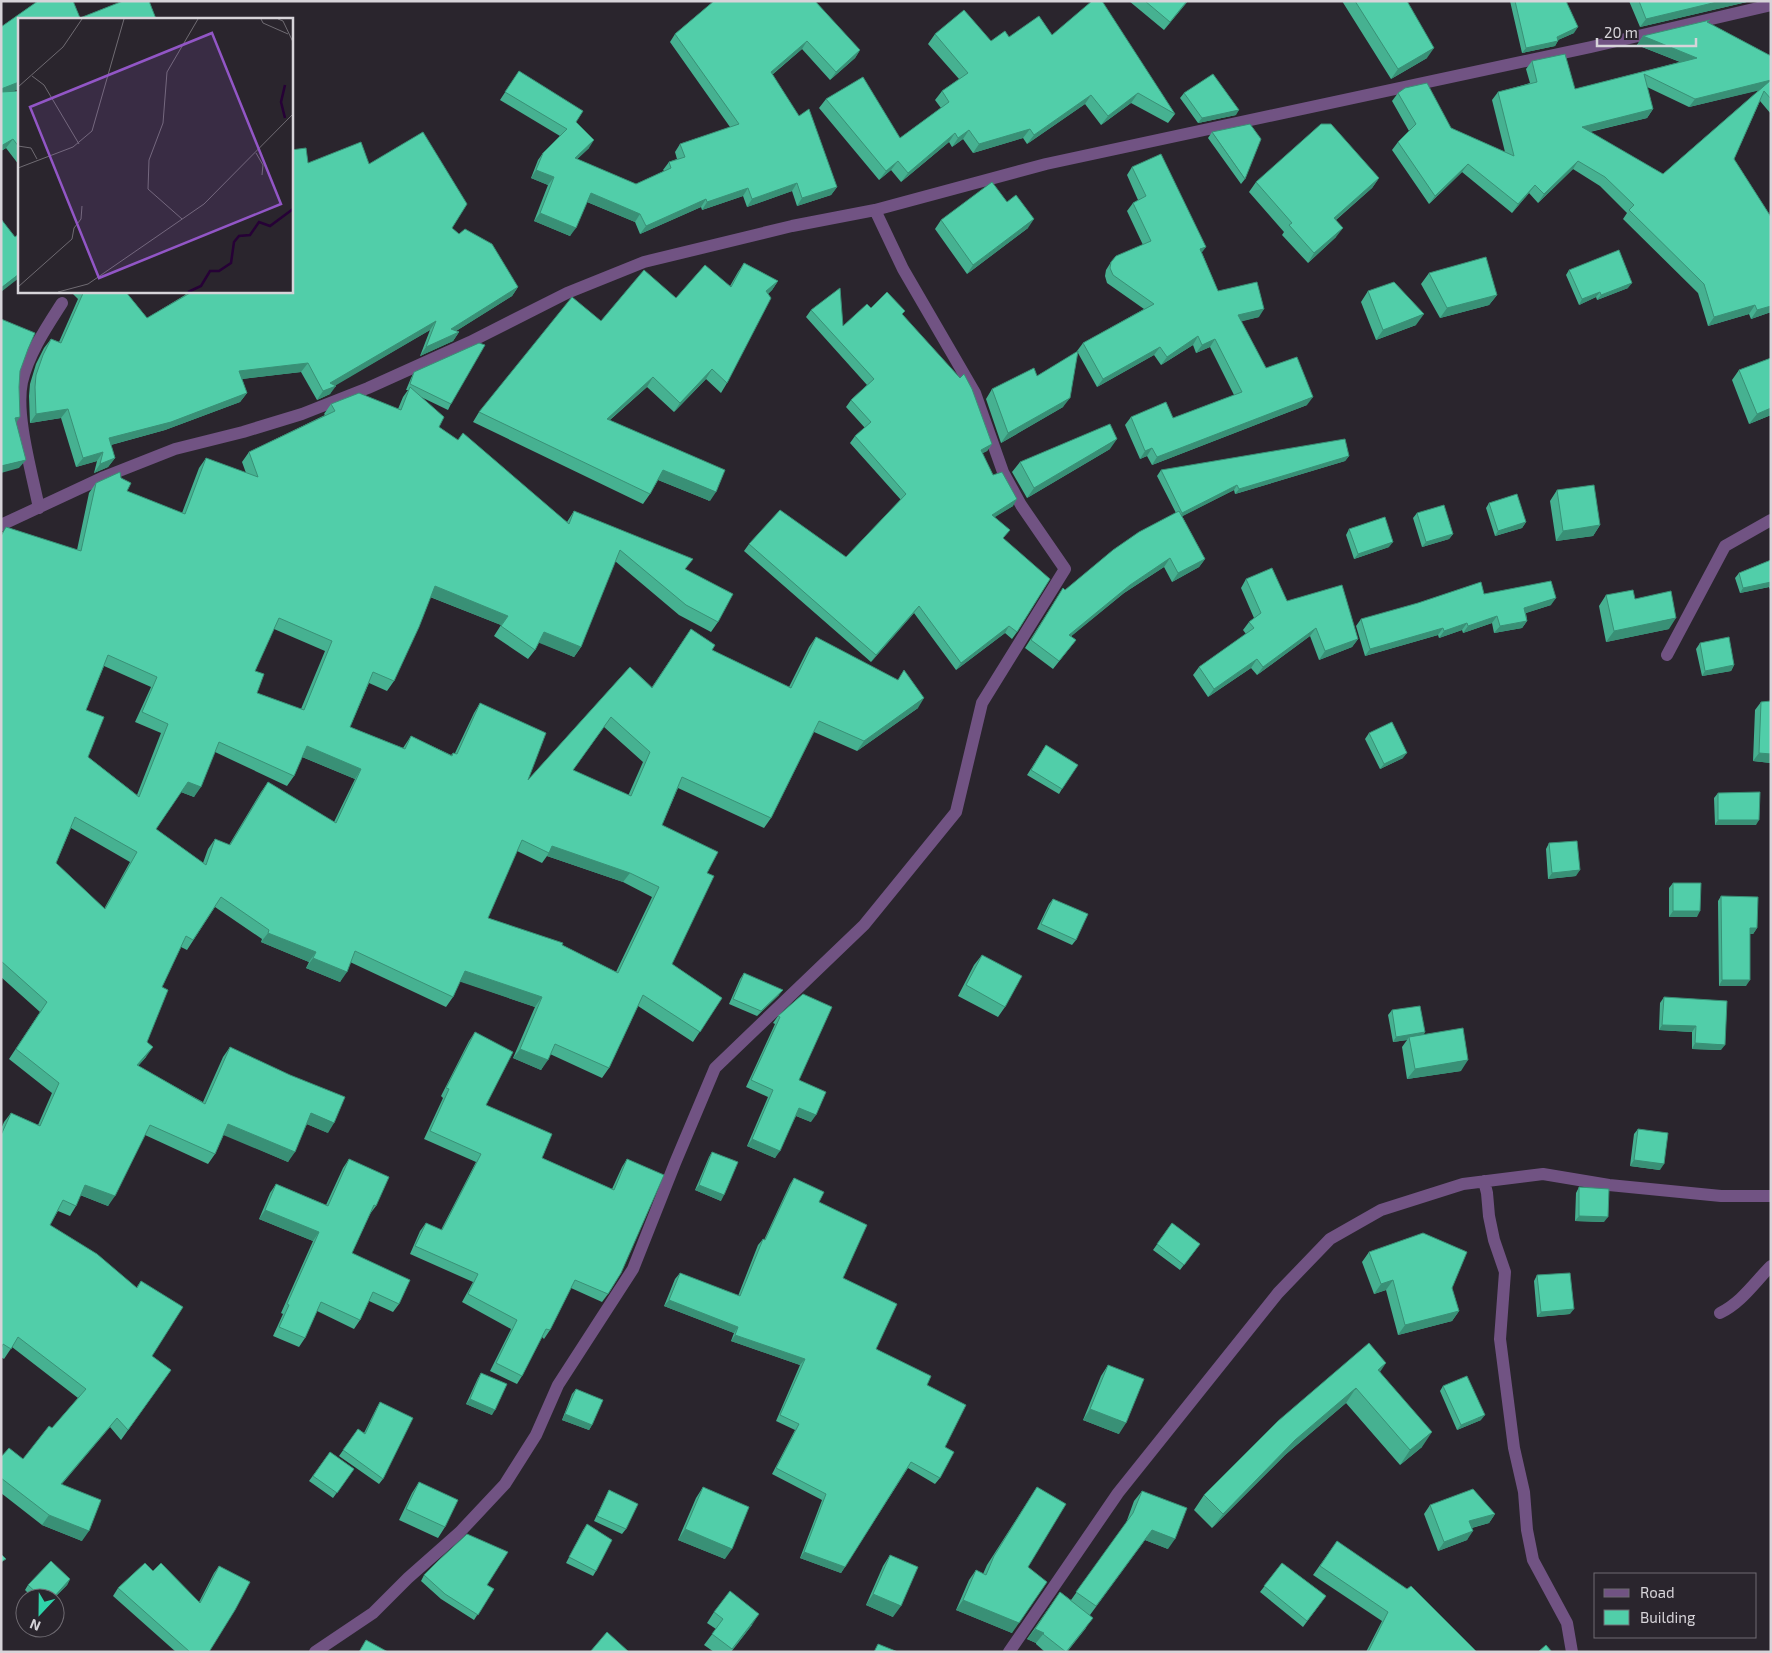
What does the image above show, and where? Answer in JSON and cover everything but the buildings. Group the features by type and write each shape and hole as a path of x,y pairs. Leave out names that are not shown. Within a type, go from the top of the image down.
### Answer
{"street":[{"path":"1,525 104,477 175,449 243,432 302,414 368,388 470,342 567,293 644,262 792,226 875,210 1046,164 1610,43 1771,4"},
{"path":"315,1652 373,1613 408,1578 460,1532 505,1484 536,1435 558,1385 633,1269 675,1163 716,1068 864,925 956,812 982,704 1065,569 1021,505 1003,472 975,393 904,270 875,210"},
{"path":"39,508 20,412 22,384 40,339 62,303"},
{"path":"1667,655 1725,546 1771,520"},
{"path":"1009,1652 1118,1493 1278,1293 1330,1239 1381,1210 1462,1184 1543,1174 1609,1185 1712,1195 1771,1196"},
{"path":"1484,1181 1494,1240 1505,1272 1500,1339 1514,1448 1524,1492 1533,1560 1567,1624 1572,1652"},
{"path":"1720,1312 1729,1308 1743,1296 1771,1266"}]}
